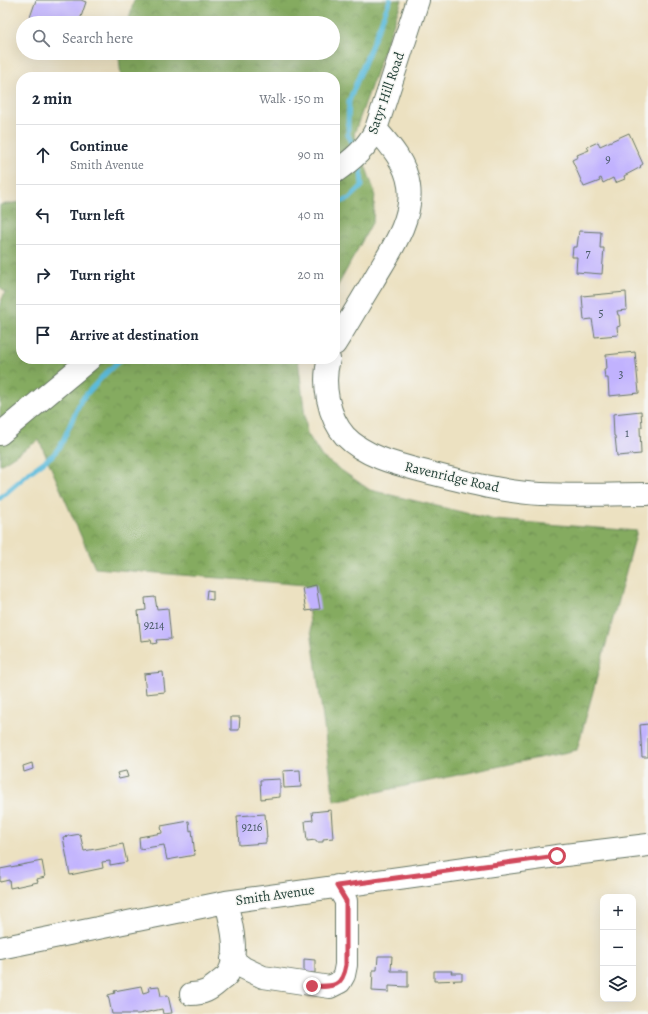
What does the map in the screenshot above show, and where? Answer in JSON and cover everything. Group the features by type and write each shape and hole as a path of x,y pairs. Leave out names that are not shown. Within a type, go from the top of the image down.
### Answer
{"street":[{"name":"Satyr Hill Road","path":"340,168 357,155 372,137 376,129 418,0"},
{"path":"340,336 394,244 404,224 410,204 409,185 404,166 393,148 376,129"},
{"path":"0,434 84,364"},
{"name":"Ravenridge Road","path":"328,364 326,386 328,402 335,420 345,436 361,448 390,462 480,486 541,494 648,494"},
{"name":"Smith Avenue","path":"0,948 226,902 648,845"},
{"path":"232,959 244,968 263,977 330,987 340,982 344,975 346,965 346,901 337,886"},
{"path":"191,994 203,994 214,987 227,974 232,959 234,943 226,902"}],"green space":[{"path":"134,0 402,0 354,134 375,193 373,221 340,282 340,72 120,72 119,60 340,60 340,16 130,16"},
{"path":"16,203 16,364 299,364 307,433 322,457 370,490 495,520 637,531 577,750 334,801 305,585 95,568 39,440 0,465 0,304 5,292 0,287 0,205"}],"building":[{"path":"36,0 81,0 86,2 81,16 30,16"},
{"path":"629,133 643,164 640,166 641,167 624,176 625,179 615,183 613,178 603,183 601,178 599,179 600,181 584,187 572,160 578,157 577,155 589,150 587,147 598,142 600,146"},
{"path":"579,231 601,232 600,248 604,248 602,274 576,272 577,257 572,257 573,247 577,247"},
{"path":"626,292 627,310 617,311 620,326 617,327 618,335 595,337 592,319 584,320 582,296"},
{"path":"635,352 639,393 609,396 608,378 605,378 604,370 607,369 606,355"},
{"path":"641,411 641,454 617,456 613,414"},
{"path":"316,585 320,609 306,611 302,588"},
{"path":"207,590 213,591 213,600 206,599"},
{"path":"155,597 157,609 168,608 171,639 156,640 157,643 152,644 151,640 141,641 138,611 146,610 145,598"},
{"path":"163,672 165,692 146,694 144,674"},
{"path":"231,717 240,717 239,730 231,730"},
{"path":"648,724 648,757 642,757 640,725"},
{"path":"32,763 33,769 24,772 23,766"},
{"path":"300,770 301,787 284,788 283,771"},
{"path":"126,771 128,777 119,779 117,773"},
{"path":"280,779 280,797 261,799 260,780"},
{"path":"331,810 333,838 323,839 323,842 316,842 316,840 307,841 305,821 313,820 312,812"},
{"path":"265,814 266,843 239,845 237,816"},
{"path":"189,821 190,831 192,830 195,855 167,860 164,845 140,849 139,837 162,833 161,826"},
{"path":"80,834 84,851 123,844 127,862 110,865 110,861 102,862 103,868 70,875 63,837"},
{"path":"42,861 45,877 37,879 38,882 10,888 9,880 0,882 0,869"},
{"path":"378,956 392,956 391,971 408,971 408,987 389,986 389,992 372,991 373,970 377,970"},
{"path":"304,959 315,960 315,973 304,972"},
{"path":"434,971 452,971 451,973 462,973 462,980 434,981"},
{"path":"141,986 143,993 150,991 149,987 159,986 161,996 168,995 172,1013 163,1014 162,1009 139,1014 112,1014 108,995 115,993 114,991"}],"waterway":[{"path":"351,142 348,135 349,101 390,0"},
{"path":"340,202 349,199 362,186 361,171"},
{"path":"0,498 30,472 53,455 61,445 81,400 116,364"}],"route":[{"path":"312,986 330,987 340,982 344,975 346,965 346,901 337,886 557,856"}]}
